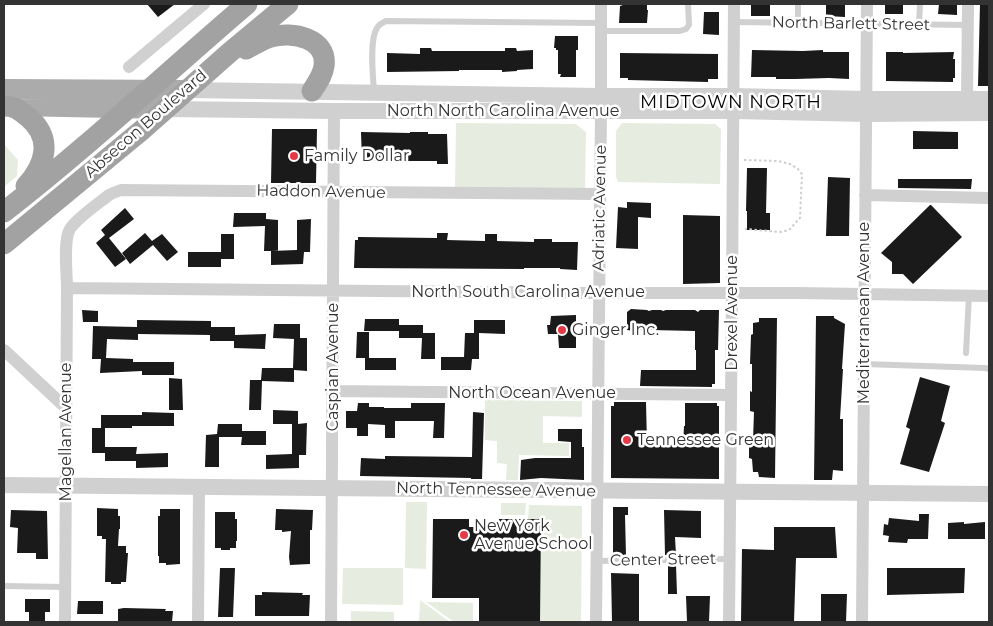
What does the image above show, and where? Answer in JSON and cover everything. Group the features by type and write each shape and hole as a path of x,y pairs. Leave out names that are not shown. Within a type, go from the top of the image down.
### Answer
{"highway":[{"name":"Absecon Boulevard","path":"4,211 36,188 247,4"},
{"name":"Absecon Boulevard","path":"4,244 135,137 213,67 288,4"},
{"path":"213,67 270,37 285,34 302,36 317,45 321,50 324,60 321,76 312,91"},
{"path":"4,211 36,174 43,158 44,149 44,142 38,127 7,100"}],"main road":[{"path":"7,100 148,90 187,90"},
{"path":"7,100 166,109"}],"street":[{"path":"130,67 204,4"},
{"name":"Adriatic Avenue","path":"596,622 601,4"},
{"name":"Drexel Avenue","path":"729,622 734,4"},
{"name":"Mediterranean Avenue","path":"862,622 867,4"},
{"path":"967,99 968,4"},
{"name":"North North Carolina Avenue","path":"187,90 374,92 601,103"},
{"name":"North North Carolina Avenue","path":"866,106 989,99"},
{"name":"North North Carolina Avenue","path":"166,109 334,111 601,103 734,103 866,106 989,113"},
{"name":"Caspian Avenue","path":"331,622 334,111"},
{"name":"Haddon Avenue","path":"66,241 68,232 74,224 113,192 122,190 600,194"},
{"path":"865,195 989,198"},
{"name":"Magellan Avenue","path":"65,622 66,241"},
{"name":"North South Carolina Avenue","path":"67,288 989,296"},
{"path":"4,350 66,408"},
{"name":"North Ocean Avenue","path":"333,391 731,394"},
{"name":"North Tennessee Avenue","path":"4,485 989,494"},
{"path":"198,622 199,486"}],"lane":[{"path":"374,92 373,36 380,24 386,21 680,31 686,29 688,25 688,4"},
{"path":"798,4 798,23"},
{"path":"920,4 920,24"},
{"name":"North Barlett Street","path":"734,22 968,26"},
{"path":"966,353 969,295"},
{"path":"864,364 989,369"},
{"name":"Center Street","path":"597,560 729,558"},
{"path":"4,586 65,587"}],"path":[{"path":"732,228 781,232 789,230 800,218 802,174 790,164 778,161 733,160"}],"shaded area":[{"path":"456,123 576,124 586,132 585,190 455,188"},
{"path":"622,123 715,124 721,129 720,184 618,182 616,177 616,131"},
{"path":"4,144 18,160 17,176 4,187"},
{"path":"485,400 582,401 582,417 543,416 543,443 569,443 569,456 519,455 518,480 506,480 507,464 497,463 497,441 485,440"},
{"path":"406,502 427,502 426,569 405,568"},
{"path":"501,503 526,503 525,515 501,515"},
{"path":"529,505 582,506 581,622 539,622 541,519 528,519"},
{"path":"343,568 403,568 403,605 342,604"},
{"path":"420,600 450,622 419,622"},
{"path":"426,602 473,603 473,622 454,622"},
{"path":"351,611 394,612 394,622 351,622"}],"building":[{"path":"147,4 175,4 158,17"},
{"path":"751,4 770,4 770,16 751,16"},
{"path":"826,4 845,4 845,17 826,16"},
{"path":"885,4 903,4 903,14 885,14"},
{"path":"939,4 957,4 957,15 938,14"},
{"path":"980,4 989,4 989,86 978,86"},
{"path":"647,5 647,23 619,23 620,6"},
{"path":"704,12 719,12 719,35 703,34"},
{"path":"555,36 578,36 576,77 560,77 561,74 558,74 558,50 554,48"},
{"path":"420,48 431,48 432,51 505,51 505,48 516,48 517,51 533,50 533,69 502,72 502,70 459,70 387,72 387,53 420,54"},
{"path":"752,50 849,52 849,79 751,77"},
{"path":"886,52 954,52 955,78 953,78 953,82 886,81"},
{"path":"620,53 718,54 718,79 708,79 708,82 628,80 628,78 620,78"},
{"name":"Family Dollar","path":"272,129 317,129 316,183 271,183"},
{"path":"913,131 958,132 958,149 913,149"},
{"path":"361,132 428,132 428,134 447,134 448,164 437,164 437,161 362,161"},
{"path":"747,168 767,168 766,213 770,213 770,230 747,230"},
{"path":"828,177 850,178 849,236 826,236"},
{"path":"898,179 972,179 971,189 898,188"},
{"path":"627,202 651,203 651,218 638,217 638,249 616,248 618,207 627,208"},
{"path":"930,205 962,237 913,284 903,274 892,274 892,262 881,253"},
{"path":"125,208 134,219 109,238 126,259 115,267 96,243 105,235 101,230"},
{"path":"234,213 266,213 266,219 278,220 278,251 264,251 265,226 233,227"},
{"path":"683,215 720,216 720,283 683,284"},
{"path":"311,219 310,252 304,252 303,264 271,265 271,251 297,250 297,220"},
{"path":"145,233 152,241 162,234 178,252 167,261 153,245 130,264 122,253"},
{"path":"437,233 448,233 447,240 485,241 485,234 497,234 497,241 534,242 534,239 552,239 552,242 578,242 577,270 560,268 354,268 355,240 358,240 358,237 437,238"},
{"path":"221,234 234,234 234,259 221,259 221,267 188,267 188,252 221,252"},
{"path":"631,309 649,311 695,310 698,312 700,310 719,310 718,350 715,350 715,384 712,384 712,387 640,386 641,370 696,370 695,331 627,330 627,312"},
{"path":"82,310 98,311 98,322 83,322"},
{"name":"Ginger Inc.","path":"576,315 576,348 559,348 558,334 548,334 547,325 550,325 551,316"},
{"path":"816,316 834,316 834,318 845,324 840,419 843,419 843,471 833,470 832,480 814,480"},
{"path":"759,318 777,318 775,478 759,477 758,472 753,472 752,459 749,458 749,440 753,440 754,412 750,411 750,391 752,392 752,364 750,364 751,335 753,334 753,323 759,322"},
{"path":"365,319 399,319 399,325 423,325 423,333 435,333 435,359 421,359 422,338 399,338 399,331 364,331"},
{"path":"137,320 211,321 211,327 235,327 235,335 266,334 265,349 234,348 234,341 210,341 210,335 138,334 138,340 107,339 106,358 133,359 133,362 174,362 174,375 142,375 142,371 100,373 101,359 92,359 93,326 137,327"},
{"path":"474,320 505,320 505,334 479,333 479,359 472,359 471,370 441,370 441,357 464,357 465,333 474,333"},
{"path":"274,324 300,324 300,338 307,338 307,371 294,370 294,382 262,381 261,410 249,410 250,380 261,380 262,368 293,368 294,339 273,338"},
{"path":"357,332 369,332 369,358 396,358 396,370 365,370 365,358 356,358"},
{"path":"920,377 950,386 941,421 945,423 929,472 900,464 910,429 906,427"},
{"path":"169,378 182,379 183,410 169,410"},
{"name":"Tennessee Green","path":"614,402 646,402 647,445 683,445 685,403 717,403 717,406 719,406 719,479 611,478 611,406 614,406"},
{"path":"358,403 369,403 369,407 411,408 411,403 445,403 444,438 433,438 434,421 395,421 395,438 385,438 385,425 368,424 368,436 357,436 357,428 346,428 346,411 357,411"},
{"path":"273,410 298,411 298,424 307,423 306,455 299,455 299,468 266,469 266,455 292,454 292,424 273,424"},
{"path":"142,412 174,413 174,426 105,428 105,447 137,447 136,454 168,453 168,467 136,468 136,461 105,461 105,453 92,453 92,428 101,428 101,415 142,415"},
{"path":"473,412 484,413 482,479 360,476 361,458 385,459 385,456 472,457"},
{"path":"218,424 242,424 242,431 266,431 266,445 241,445 242,437 219,437 219,467 205,467 206,435 217,434"},
{"path":"558,429 582,429 584,480 541,478 520,480 521,460 571,458 571,442 558,441"},
{"path":"613,507 628,507 628,515 625,515 626,556 613,556"},
{"path":"97,508 118,509 120,529 118,546 126,546 126,553 128,553 126,582 121,582 121,584 105,582 106,539 102,539 102,536 97,536"},
{"path":"160,509 180,509 180,564 166,565 166,563 159,563 158,516 160,516"},
{"path":"276,509 313,510 312,530 310,530 310,564 290,565 291,531 282,532 282,530 275,530"},
{"path":"11,510 47,511 48,559 36,559 36,553 17,553 18,528 10,527"},
{"path":"664,510 701,511 701,538 675,537 676,555 665,555"},
{"path":"215,512 235,512 235,519 237,519 236,548 221,550 221,548 215,548"},
{"path":"919,514 929,514 928,539 908,539 907,543 888,542 889,536 883,535 884,524 888,525 889,518 919,521"},
{"name":"New York Avenue School","path":"433,519 469,519 469,527 499,527 499,519 541,519 540,622 479,622 479,598 432,598"},
{"path":"964,522 964,524 985,522 985,539 948,539 948,523"},
{"path":"774,527 835,527 837,558 796,558 794,622 741,622 742,549 774,550"},
{"path":"668,565 676,565 677,594 668,594"},
{"path":"220,568 235,568 233,617 218,617"},
{"path":"887,568 965,568 964,593 887,595"},
{"path":"611,573 639,574 639,622 612,622"},
{"path":"262,592 303,593 302,595 310,595 309,616 255,616 255,595 262,595"},
{"path":"821,594 847,594 846,622 821,622"},
{"path":"686,596 710,596 709,622 687,622"},
{"path":"25,599 50,599 50,612 45,612 45,622 29,622 29,612 25,612"},
{"path":"78,601 103,601 103,614 77,614"},
{"path":"118,609 166,609 165,611 173,611 172,622 118,622"}],"place":[{"name":"Family Dollar","path":"294,156"},
{"name":"Ginger Inc.","path":"562,330"},
{"name":"Tennessee Green","path":"627,440"},
{"name":"New York Avenue School","path":"464,535"}],"district":[{"name":"MIDTOWN NORTH","path":"731,103"}]}
